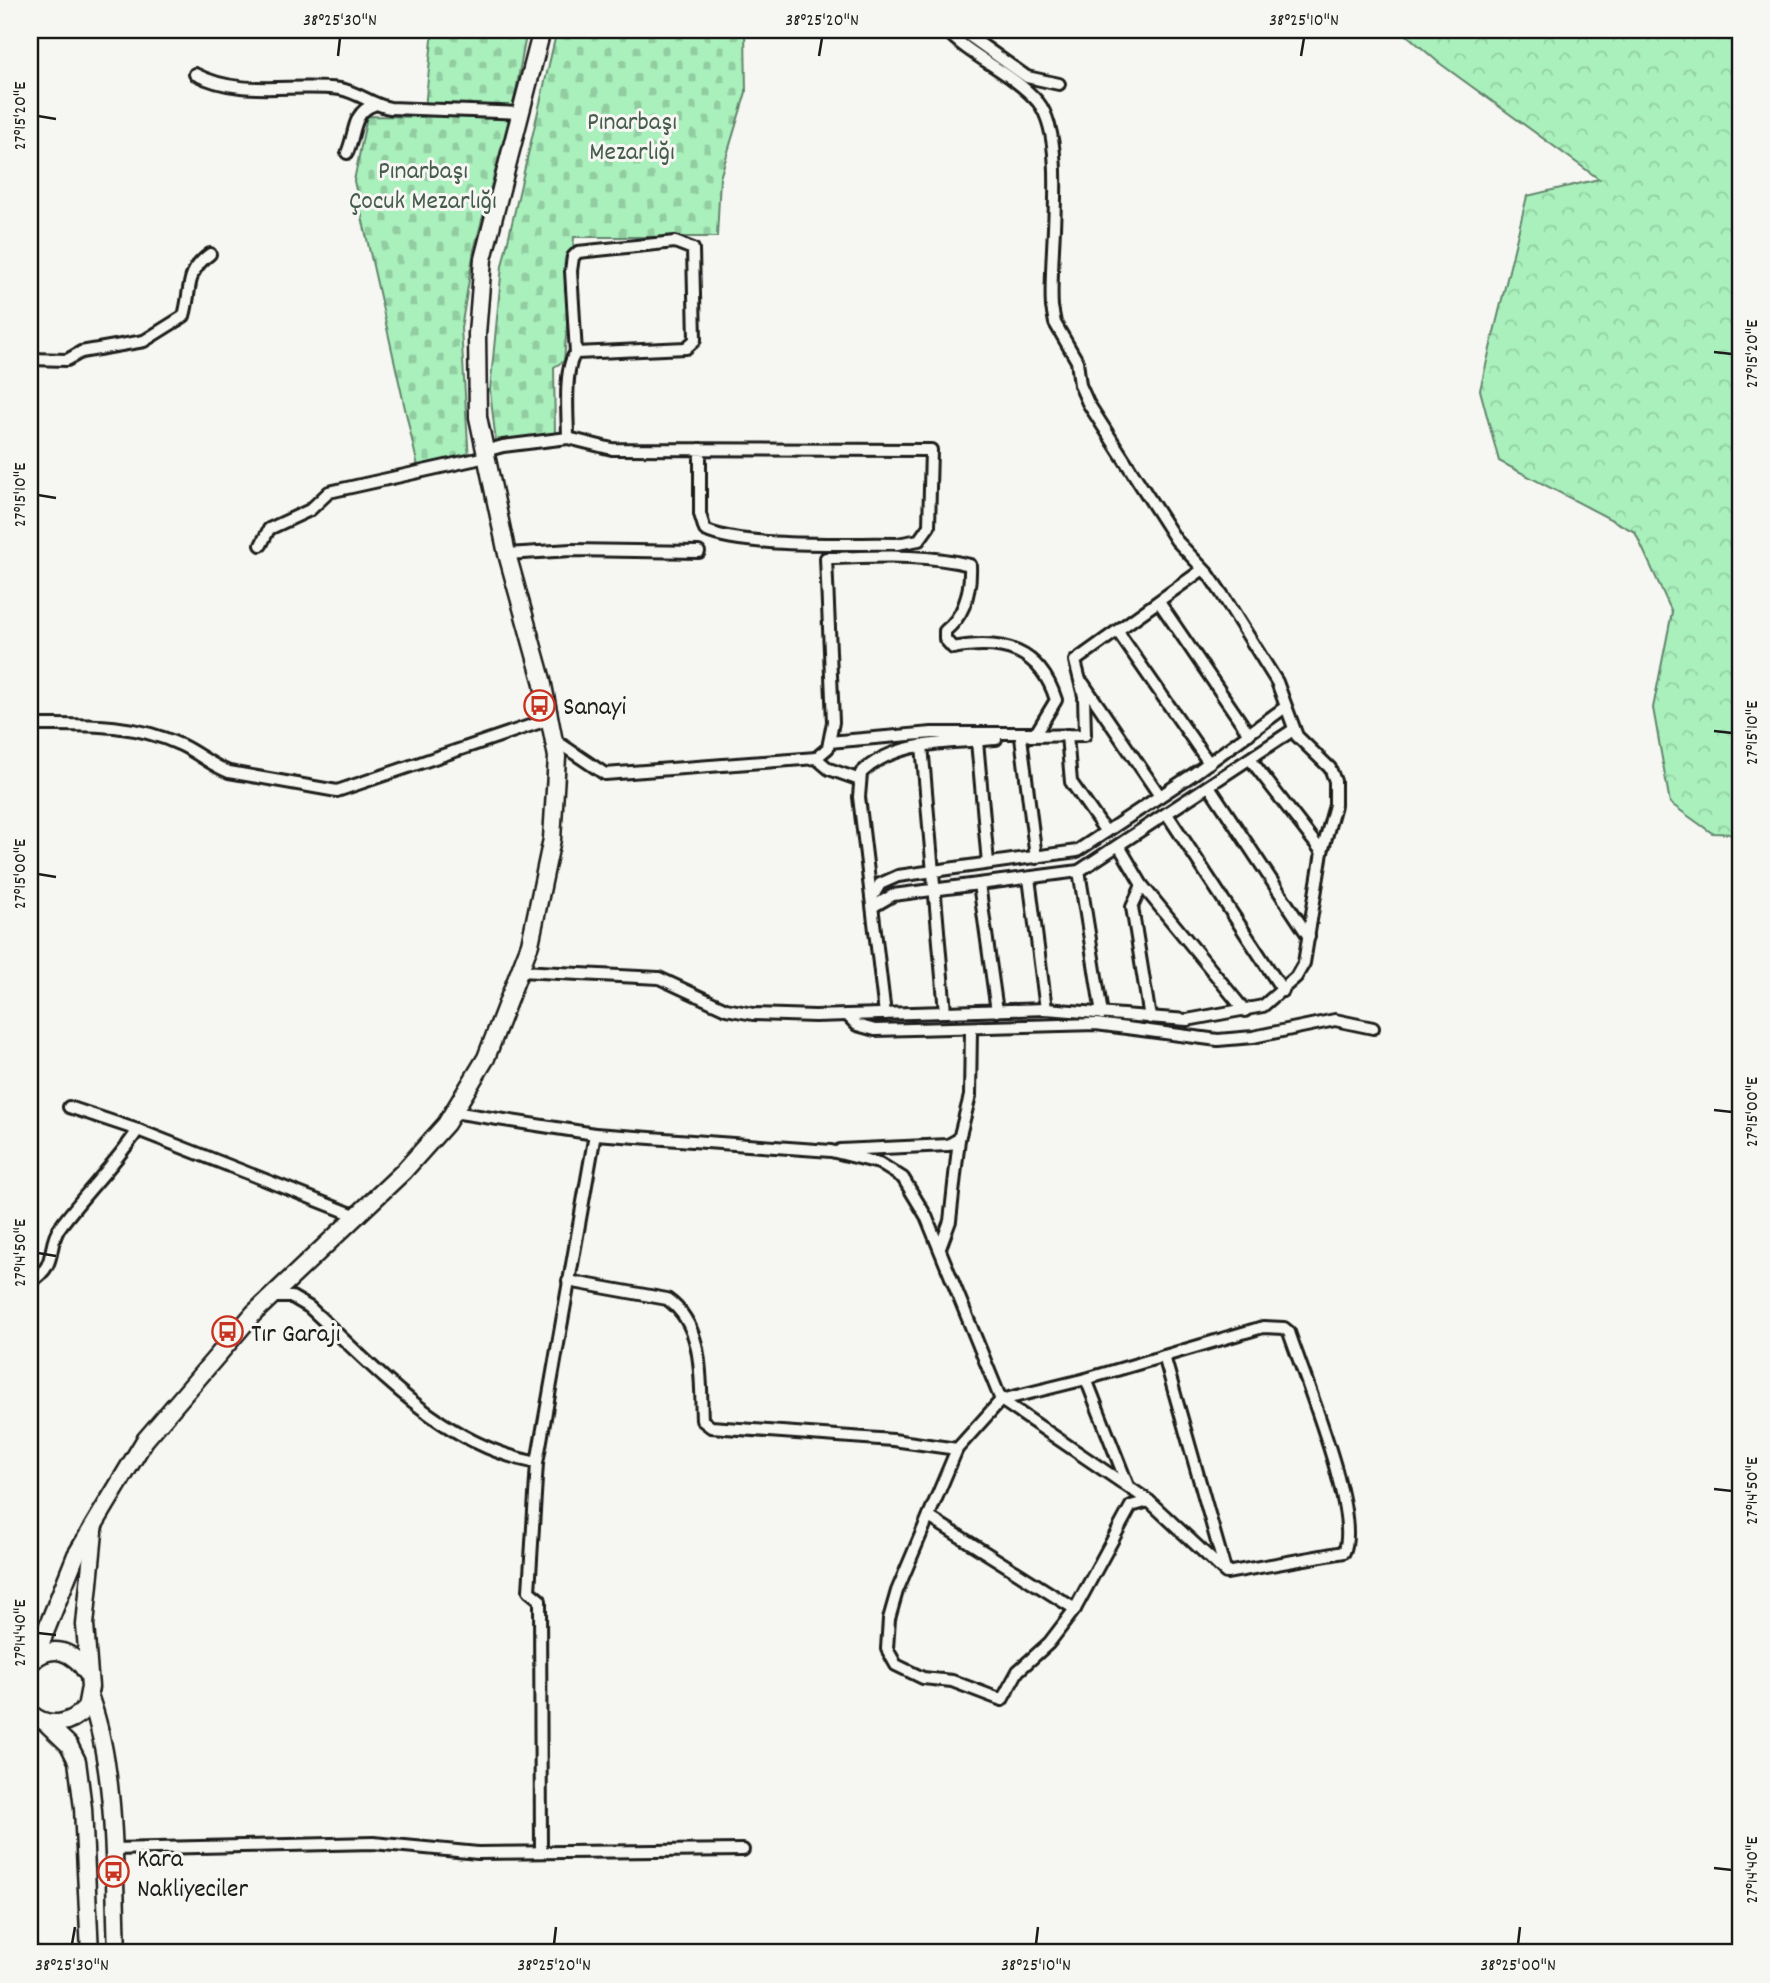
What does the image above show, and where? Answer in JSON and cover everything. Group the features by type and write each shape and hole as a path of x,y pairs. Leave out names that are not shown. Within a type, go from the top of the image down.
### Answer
{"main road":[{"path":"32,1662 76,1555 145,1440 271,1297 404,1171 453,1112 486,1058 530,944 552,839 557,757 542,680 507,554 478,417 477,334 483,259 542,30"},
{"path":"94,1526 85,1625 87,1673 90,1698 101,1729 113,1849 117,1953"},
{"path":"32,1662 49,1650 59,1651 70,1654 87,1673"},
{"path":"35,1718 69,1721 86,1708 90,1698"},
{"path":"35,1718 69,1745 77,1761 83,1808 90,1953"}],"street":[{"path":"520,971 659,978 726,1009 753,1014 847,1015 1046,1009 1187,1020 1263,1006 1283,991 1304,963 1322,852 1335,805 1335,781 1330,768 1293,730 1277,682 1259,651 1209,575 1176,540 1133,477 1080,385 1077,361 1055,323 1051,287 1054,146 1045,113 1025,89 946,30"},
{"path":"961,30 1027,77 1059,84"},
{"path":"195,74 228,87 341,89 374,105"},
{"path":"347,153 355,136 358,115 362,109 374,105 522,113"},
{"path":"568,438 568,389 572,357 576,353 686,348 695,340 693,249 675,242 579,252 573,257 576,353"},
{"path":"30,359 66,360 81,352 144,341 173,326 184,316 190,276 196,264 210,254"},
{"path":"261,545 269,529 310,510 329,492 486,454 503,446 568,438 612,449 700,449 796,452 931,450 929,526 919,540 897,544 743,540 717,536 705,530 700,514 700,449"},
{"path":"507,554 571,550 699,552"},
{"path":"553,739 605,774 816,758 828,748 829,742 833,722 826,558 887,556 953,561 970,565 971,584 959,620 945,631 945,639 953,648 975,644 1010,648 1034,660 1049,678 1056,700 1036,733 932,733 829,742"},
{"path":"885,1014 859,797 861,773 871,763 922,745 1085,735 1084,696 1075,661 1202,570"},
{"path":"1159,602 1249,734"},
{"path":"1118,632 1209,763"},
{"path":"1079,678 1160,796"},
{"path":"873,901 880,884 898,876 1077,851 1209,763 1284,708"},
{"path":"30,725 123,726 182,745 212,765 229,772 337,791 550,719"},
{"path":"873,901 934,889 1079,871 1293,730"},
{"path":"1067,735 1071,782 1106,832"},
{"path":"1021,737 1036,858"},
{"path":"977,741 988,863"},
{"path":"922,745 945,1012"},
{"path":"816,758 830,769 860,780"},
{"path":"1251,759 1322,852"},
{"path":"1209,786 1309,937"},
{"path":"1167,814 1283,991"},
{"path":"1119,846 1142,885 1245,1011"},
{"path":"1079,871 1102,1014"},
{"path":"1029,877 1046,1009"},
{"path":"979,884 997,1011"},
{"path":"1142,885 1132,907 1150,1018"},
{"path":"847,1015 857,1025 875,1031 1096,1024 1218,1040 1253,1037 1335,1020 1373,1028"},
{"path":"940,1248 950,1221 959,1139 970,1096 971,1030"},
{"path":"69,1107 138,1130 357,1216"},
{"path":"453,1112 595,1134 831,1151 879,1163 903,1178 926,1216 1001,1400 1149,1501 1226,1573"},
{"path":"30,1282 47,1266 53,1255 58,1230 108,1167 121,1156 138,1130"},
{"path":"541,1852 540,1600 530,1591 537,1463 595,1134"},
{"path":"831,1151 874,1146 948,1144 959,1139"},
{"path":"568,1281 667,1299 678,1307 694,1336 700,1362 702,1420 711,1427 893,1440 957,1449"},
{"path":"271,1297 292,1297 309,1307 413,1402 448,1429 502,1456 537,1463"},
{"path":"1149,1501 1130,1506 1075,1609 1049,1643 1018,1671 1002,1700 952,1681 923,1678 896,1665 887,1649 889,1619 897,1591 957,1449 1001,1400 1086,1379 1263,1326 1284,1328 1289,1332 1343,1494 1349,1543 1344,1552 1226,1573"},
{"path":"1164,1356 1226,1573"},
{"path":"1086,1379 1128,1486"},
{"path":"929,1517 1075,1609"},
{"path":"113,1849 373,1843 478,1853 743,1850"}],"green space":[{"name":"Pınarbaşı Çocuk Mezarlığı","path":"433,30 527,30 515,96 474,250 461,328 469,461 419,471 354,181 367,116 424,117"},
{"name":"Pınarbaşı Mezarlığı","path":"557,30 745,30 746,92 720,178 717,237 574,237 564,361 554,367 555,435 496,443 490,390 502,266"},
{"path":"1401,30 1740,30 1740,834 1712,833 1670,803 1653,708 1672,612 1635,532 1499,461 1480,390 1527,196 1599,179 1438,62"}],"place":[{"name":"Sanayi","path":"540,705"},
{"name":"Tır Garajı","path":"228,1332"},
{"name":"Kara Nakliyeciler","path":"114,1872"}]}
